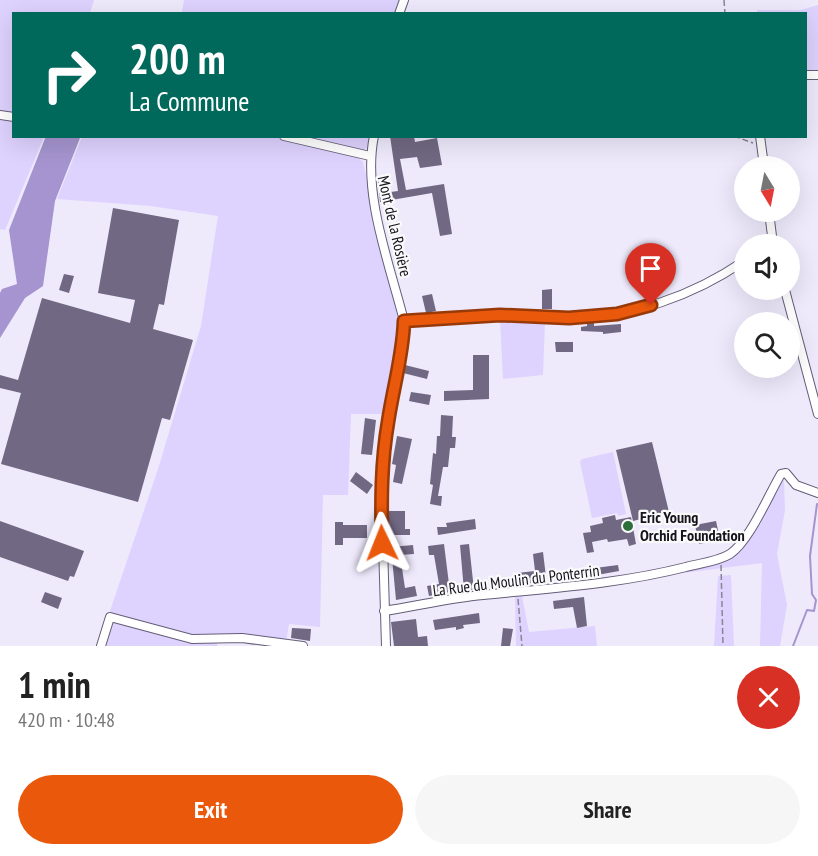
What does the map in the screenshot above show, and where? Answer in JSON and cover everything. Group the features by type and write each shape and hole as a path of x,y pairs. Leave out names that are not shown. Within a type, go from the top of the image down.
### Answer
{"street":[{"path":"293,138 370,156"},
{"name":"Mont de la Rosière","path":"374,138 370,156 373,200 404,321 404,340 390,410 381,476 386,646"},
{"path":"761,141 763,156"},
{"path":"404,321 500,315 569,318 617,314 668,300 721,277 734,268"},
{"path":"788,300 818,414"},
{"path":"720,558 732,553 741,542 769,498 781,474 786,473 796,485 818,493"},
{"name":"La Rue du Moulin du Ponterrin","path":"384,611 481,595 592,585 720,558"},
{"path":"101,646 110,617 192,639 242,638 303,646"}],"path":[{"path":"745,138 761,141"},
{"path":"720,558 723,646"},
{"path":"517,592 522,646"}],"shaded area":[{"path":"0,0 94,0 90,12 12,12 12,114 0,112"},
{"path":"184,0 399,0 395,12 182,12"},
{"path":"818,5 818,72 807,72 807,12 757,12 757,10 801,10"},
{"path":"0,120 12,122 12,138 44,138 5,230 0,229"},
{"path":"45,138 80,138 55,201 43,286 25,298 0,338 0,293 2,289 17,284 9,230"},
{"path":"82,138 279,138 358,158 363,162 400,327 399,347 386,414 351,414 348,495 323,495 320,627 289,624 286,642 235,634 189,636 109,614 158,469 201,326 218,216 151,206 57,199"},
{"path":"307,138 370,138 368,147 363,151"},
{"path":"500,319 545,321 543,375 503,379"},
{"path":"613,452 626,514 618,516 617,513 592,518 580,462 582,459"},
{"path":"784,480 785,510 777,554 787,605 780,646 760,646 762,563 675,574 720,560 740,550 774,492"},
{"path":"731,575 734,646 714,646 718,576"},
{"path":"522,596 529,632 595,626 597,646 516,646 515,597"},
{"path":"117,622 181,639 217,641 217,646 106,646 110,625"}],"building":[{"path":"390,138 414,138 415,142 437,138 442,165 420,168 417,157 400,159 406,190 444,184 452,234 440,236 432,193 380,202 378,176 380,176 383,193 398,191"},
{"path":"113,208 179,220 164,305 159,304 153,329 193,340 170,420 162,418 138,502 1,464 21,393 0,388 0,375 18,380 42,298 130,323 135,300 98,293"},
{"path":"64,274 74,276 69,293 59,290"},
{"path":"552,289 552,309 542,309 542,290"},
{"path":"432,294 436,311 426,313 422,296"},
{"path":"587,323 594,323 594,326 621,324 621,332 603,334 603,332 581,331 581,327 587,326"},
{"path":"555,342 573,342 573,352 556,352"},
{"path":"473,355 489,355 489,399 444,401 444,391 473,390"},
{"path":"405,365 429,371 427,379 403,373"},
{"path":"411,392 431,395 429,405 409,401"},
{"path":"441,415 453,416 452,437 456,437 455,448 450,448 448,467 443,467 438,496 442,496 441,506 430,504 433,485 430,484 433,453 436,454 437,436 440,436"},
{"path":"365,418 376,420 372,455 361,454"},
{"path":"397,436 412,439 402,484 393,482 396,465 392,464"},
{"path":"652,442 669,512 633,521 616,450"},
{"path":"356,472 373,485 367,494 350,481"},
{"path":"388,511 405,511 405,529 410,529 410,535 390,535"},
{"path":"615,515 616,520 631,517 636,544 629,546 627,539 608,542 607,539 592,542 594,552 587,553 583,533 591,532 590,526 603,523 602,518"},
{"path":"475,519 476,529 438,535 437,527 447,527 446,523"},
{"path":"0,521 84,551 74,577 70,576 68,581 0,557"},
{"path":"716,521 720,540 699,544 695,525"},
{"path":"335,522 343,522 343,525 367,525 367,538 343,538 343,545 335,545"},
{"path":"444,544 450,592 429,596 427,586 439,584 434,555 429,555 428,546"},
{"path":"469,544 474,590 464,591 460,545"},
{"path":"413,545 414,554 400,555 405,588 415,586 417,596 396,600 391,547"},
{"path":"543,552 546,577 539,578 539,582 505,586 504,580 517,578 517,573 535,571 533,554"},
{"path":"618,565 619,571 597,575 595,568"},
{"path":"45,592 62,598 58,609 41,602"},
{"path":"584,597 587,626 577,628 573,607 554,609 553,601"},
{"path":"479,613 480,623 463,625 464,628 456,630 456,627 435,630 433,620"},
{"path":"416,619 418,637 427,636 428,646 394,646 391,622"},
{"path":"292,628 311,629 310,641 291,638"},
{"path":"503,628 513,629 510,646 501,646"}],"waterway":[{"path":"793,646 807,610 814,611 816,600 812,594 810,556 817,504"}],"place":[{"name":"Eric Young Orchid Foundation","path":"628,526"}],"route":[{"path":"382,543 381,476 390,410 404,340 404,321 500,315 569,318 617,314 651,305"}]}
